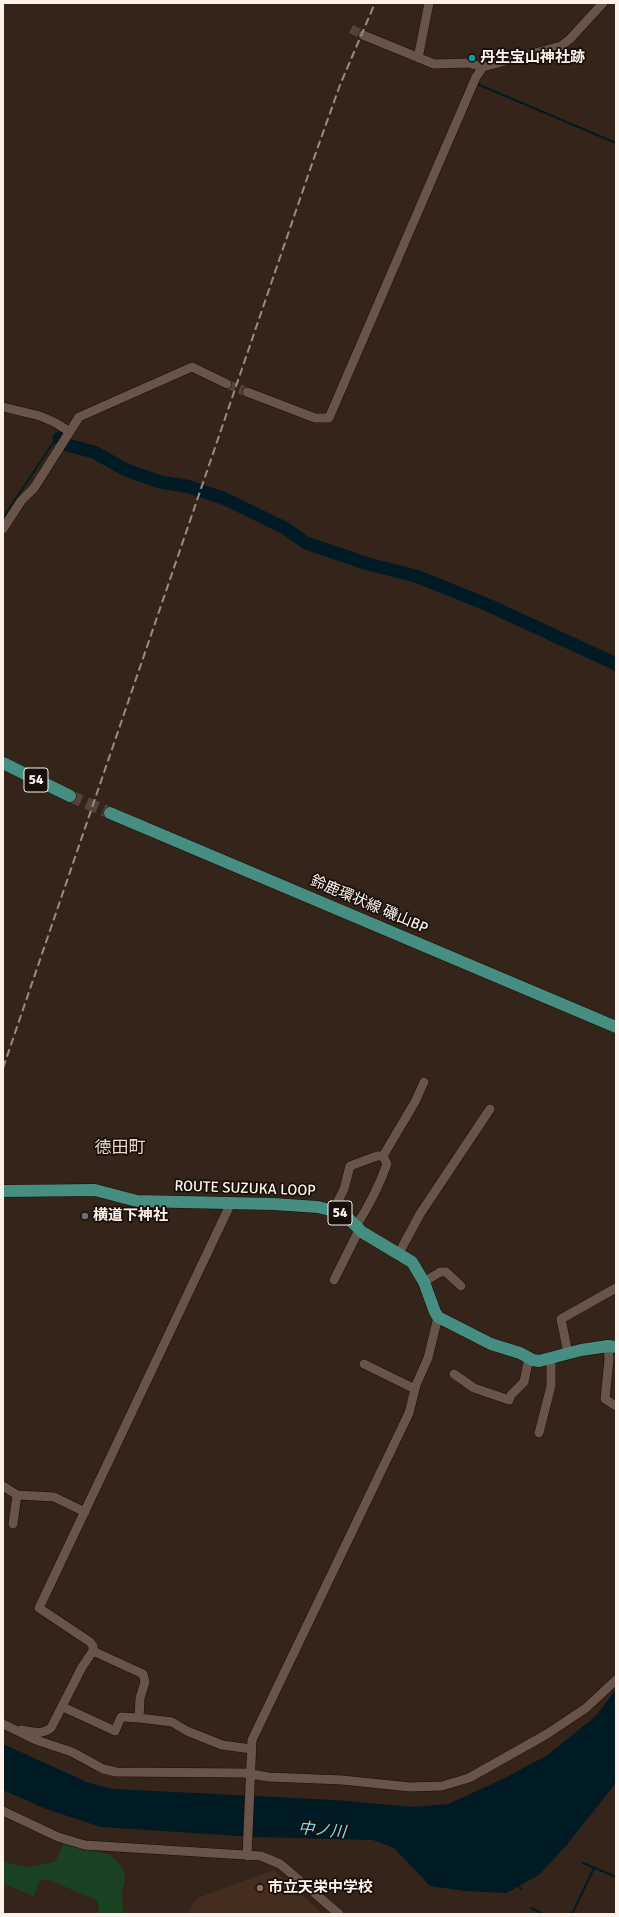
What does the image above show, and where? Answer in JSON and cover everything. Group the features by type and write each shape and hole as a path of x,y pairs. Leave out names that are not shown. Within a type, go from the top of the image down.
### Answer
{"main road":[{"name":"54","path":"3,763 70,796"},
{"name":"鈴鹿環状線 磯山BP","path":"110,812 616,1027"},
{"name":"ROUTE SUZUKA LOOP","path":"3,1191 95,1190 137,1201 318,1207 338,1212 346,1216 357,1228 376,1242 399,1253 412,1262 424,1282 438,1317"},
{"path":"438,1317 491,1344 539,1361 568,1353 612,1346"}],"street":[{"path":"418,58 430,3"},
{"path":"363,35 434,64 468,63 483,67 561,46 570,39 603,3"},
{"path":"247,392 315,418 329,418 476,77 483,67"},
{"path":"3,529 21,500 34,488 79,417 192,367 227,384"},
{"path":"3,407 40,416 56,423 69,433"},
{"path":"383,1156 415,1102 424,1082"},
{"path":"399,1253 420,1214 490,1109"},
{"path":"338,1201 344,1189 350,1166 377,1156 383,1156"},
{"path":"334,1280 357,1228 375,1195 388,1164 383,1156"},
{"path":"13,1729 39,1732 47,1731 51,1728 82,1667 93,1651 93,1646 90,1642 39,1608 231,1203"},
{"path":"424,1282 440,1272 446,1272 461,1286"},
{"path":"568,1353 561,1319 616,1288"},
{"path":"247,1856 252,1740 409,1412 415,1389 428,1358 438,1317"},
{"path":"612,1346 609,1358 605,1399 616,1406"},
{"path":"540,1433 551,1386 551,1357"},
{"path":"454,1374 474,1388 509,1400 524,1382 529,1358"},
{"path":"364,1364 415,1389"},
{"path":"3,1486 17,1495 54,1497 85,1512"},
{"path":"13,1524 17,1495"},
{"path":"93,1651 144,1674 145,1682 140,1698 139,1718"},
{"path":"3,1724 36,1740 72,1752 103,1769 116,1772 244,1773 251,1776 342,1780 428,1788 457,1783 485,1770 553,1731 586,1708 616,1680"},
{"path":"63,1707 115,1731 121,1717 172,1722 187,1731 222,1745 251,1749"},
{"path":"3,1810 58,1837 85,1845 261,1856 280,1864 339,1914"}],"shaded area":[{"name":"市立天栄中学校","path":"274,1870 323,1914 187,1914 197,1898"}],"green space":[{"path":"64,1843 111,1855 119,1864 124,1872 125,1879 122,1891 123,1914 97,1914 99,1905 96,1900 49,1880 40,1880 34,1896 3,1884 3,1862 28,1867 55,1862"}],"water":[{"name":"中ノ川","path":"616,1689 616,1783 565,1847 539,1875 506,1893 465,1891 430,1886 394,1848 373,1840 255,1837 101,1827 46,1809 3,1790 3,1744 89,1783 113,1789 335,1800 414,1807 448,1804 503,1779 546,1756 596,1716"}],"waterway":[{"path":"477,84 616,143"},
{"path":"3,518 55,440 59,438"},
{"path":"59,438 67,445 94,452 126,470 160,482 186,486 223,498 285,528 306,543 368,564 416,576 488,605 616,664"},
{"path":"583,1863 616,1877"},
{"path":"572,1914 594,1868"},
{"path":"518,1885 521,1889"},
{"path":"531,1908 544,1914"}],"tunnel":[{"path":"351,29 363,35"},
{"path":"227,384 247,392"},
{"path":"70,796 110,813"}],"railway":[{"path":"3,1068 314,158 340,85 375,3"}],"place":[{"name":"丹生宝山神社跡","path":"472,58"},
{"name":"横道下神社","path":"85,1216"},
{"name":"市立天栄中学校","path":"260,1888"}],"district":[{"name":"徳田町","path":"120,1149"}]}
